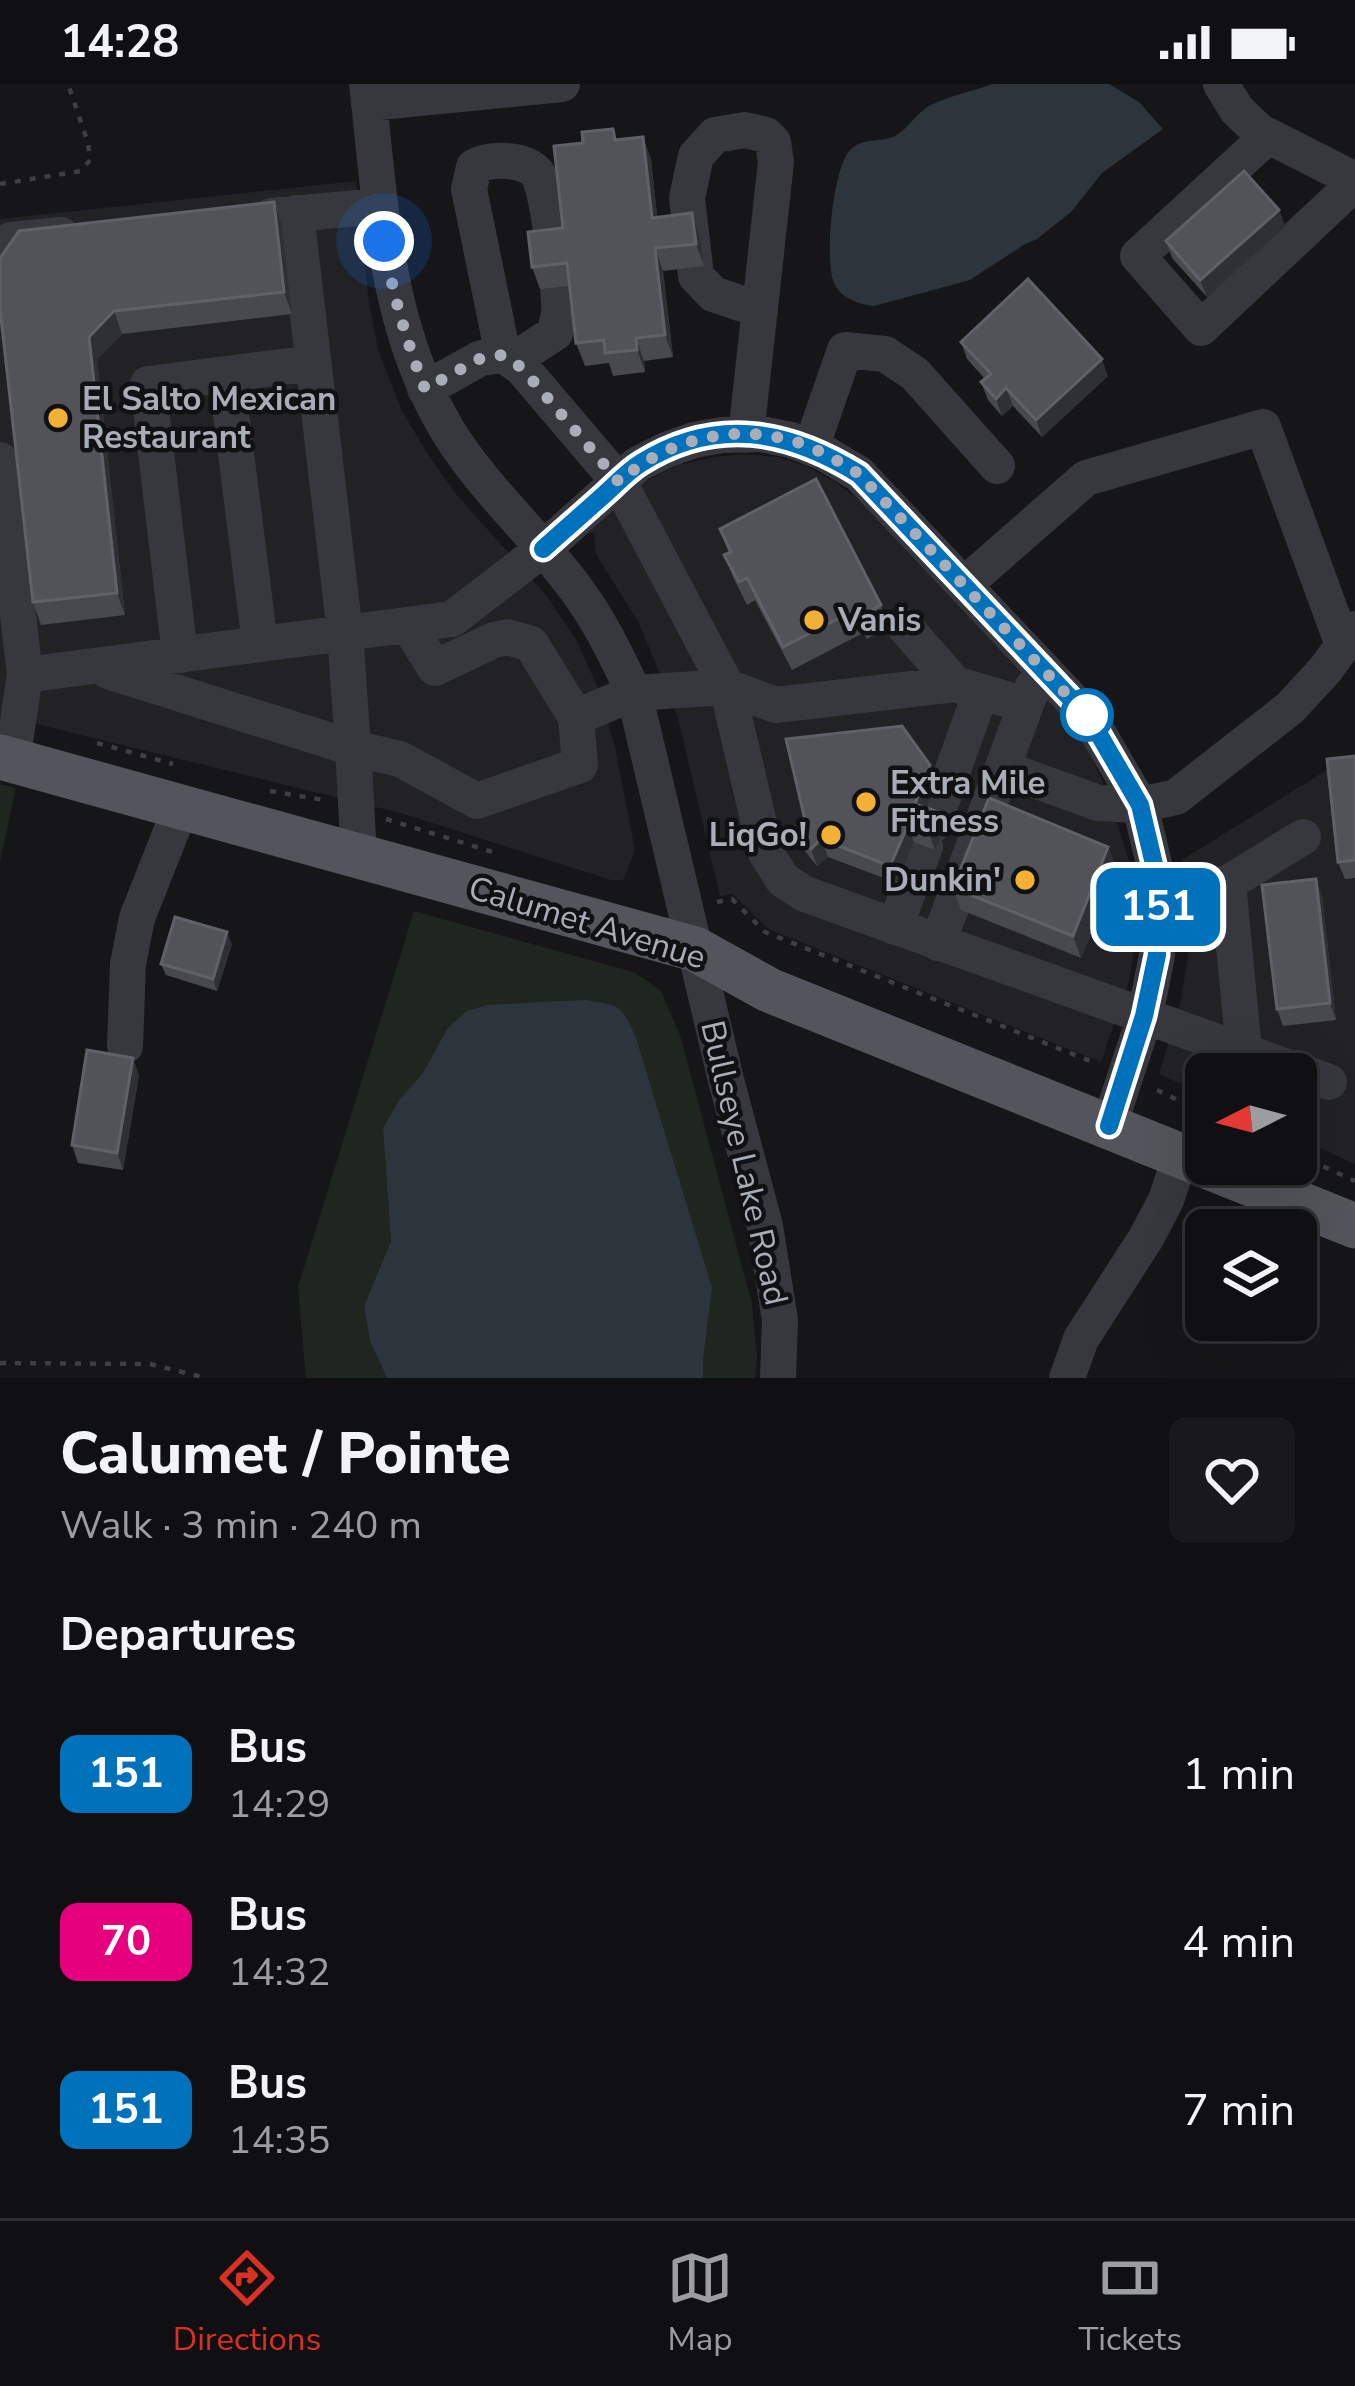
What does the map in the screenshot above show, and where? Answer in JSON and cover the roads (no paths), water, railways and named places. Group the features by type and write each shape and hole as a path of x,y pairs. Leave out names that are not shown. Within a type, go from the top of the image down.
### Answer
{"main road":[{"name":"Calumet Avenue","path":"6,759 695,950 769,990 1355,1226"}],"street":[{"path":"368,94 562,84"},
{"path":"1221,84 1237,110 1268,136 1355,182 1201,328 1138,256 1268,136"},
{"name":"Bullseye Lake Road","path":"368,94 389,276 425,389 448,432 486,485 577,590 607,636 634,694 765,1226 780,1319 778,1378"},
{"path":"746,435 760,310 776,162 773,142 766,135 746,130 715,135 696,156 687,198 697,276 713,294 760,310"},
{"path":"425,389 481,358 507,358 555,333 559,316 544,189 537,173 520,164 486,160 475,167 469,189 507,358 522,368 619,482 727,687 766,853 783,880 805,894 1329,1082"},
{"path":"248,218 379,206"},
{"path":"296,213 345,633 359,856"},
{"path":"0,262 11,240 106,231"},
{"path":"811,448 845,350 885,355 915,374 997,466"},
{"path":"181,655 148,384 313,363"},
{"path":"226,374 260,644"},
{"path":"965,584 1087,478 1263,427 1349,637 1290,708 1176,796 1140,805 1098,803 1021,776"},
{"path":"25,675 452,619 543,549 638,464 694,440 746,435 791,440 811,448 859,474 1042,666 1090,719 1140,805 1154,864 1157,955 1144,1016 1109,1126"},
{"path":"0,460 25,675 6,759"},
{"path":"93,666 400,759 477,801 580,765 576,717 531,644 508,637 494,640 435,668 407,625"},
{"path":"904,626 968,688"},
{"path":"938,943 1042,666"},
{"path":"576,717 634,694 727,687 776,705 968,688 1024,705"},
{"path":"895,927 929,836 968,688"},
{"path":"125,1046 128,964 137,918 181,807"},
{"path":"1157,895 1228,883 1303,837"},
{"path":"1228,883 1244,1051"},
{"path":"1067,1378 1081,1340 1166,1200 1181,1155"}],"place":[{"name":"El Salto Mexican Restaurant","path":"58,418"},
{"name":"Vanis","path":"814,620"},
{"name":"Extra Mile Fitness","path":"866,802"},
{"name":"LiqGo!","path":"831,835"},
{"name":"Dunkin'","path":"1025,880"}]}
